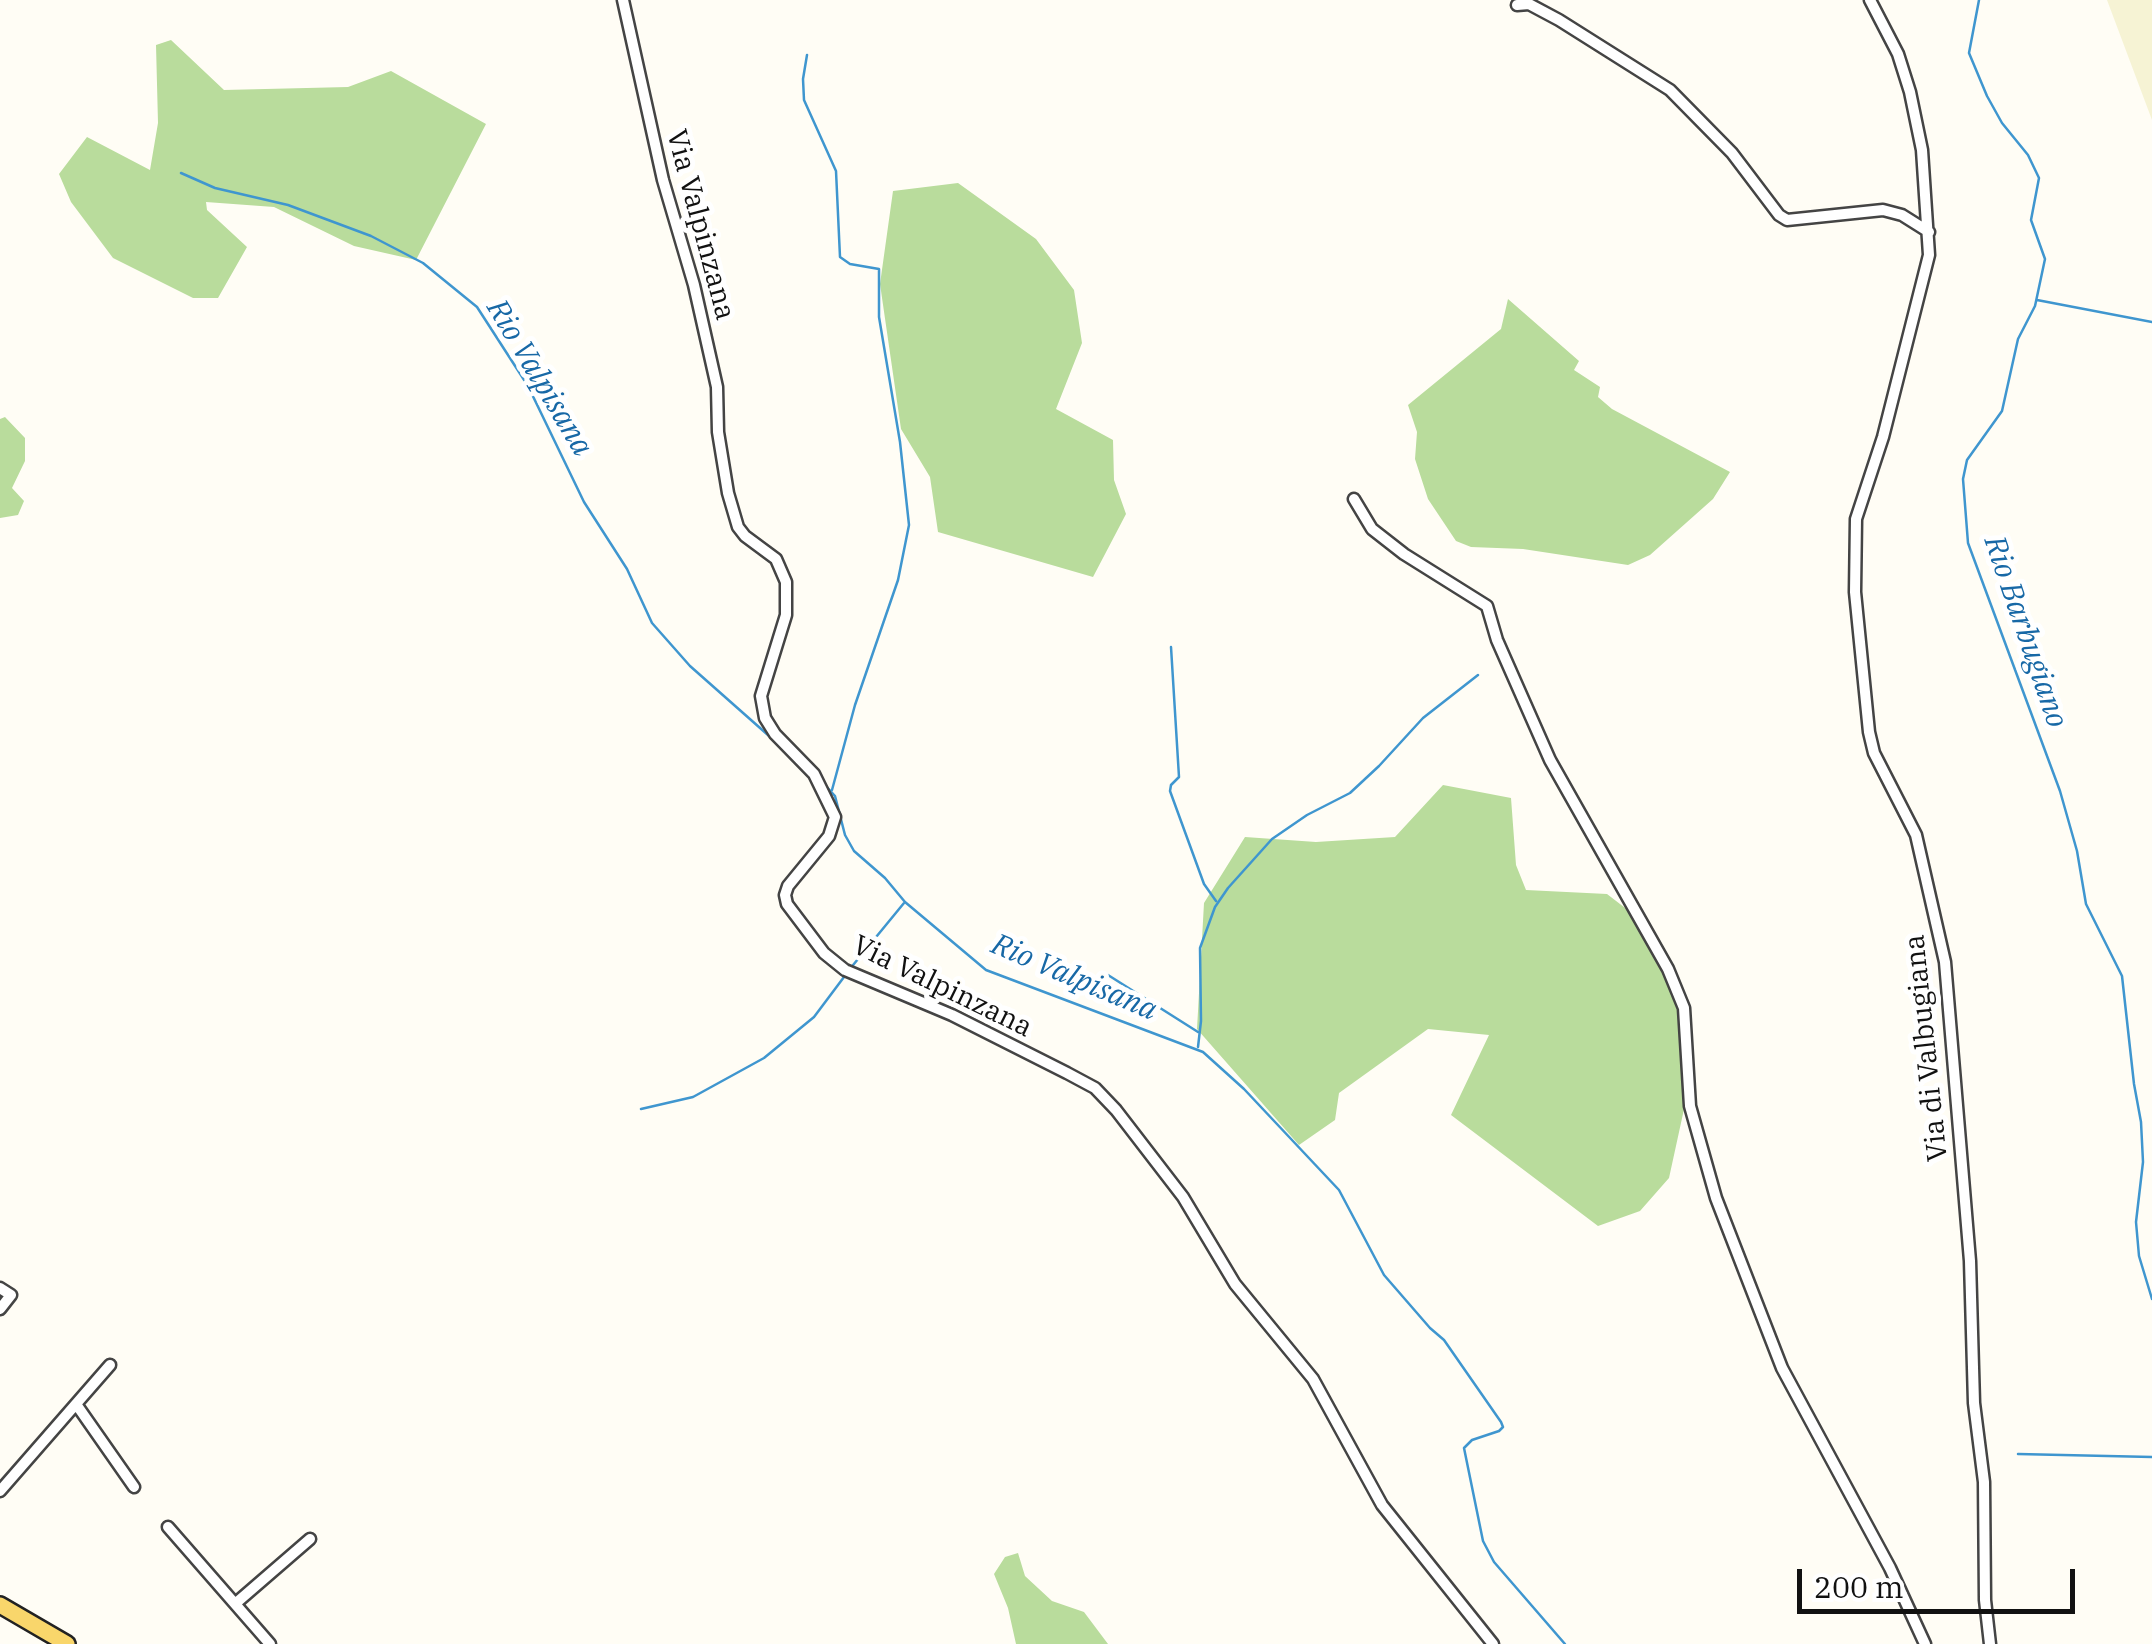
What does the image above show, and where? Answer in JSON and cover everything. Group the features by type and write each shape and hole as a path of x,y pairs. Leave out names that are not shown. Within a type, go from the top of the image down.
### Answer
{"main road":[{"path":"0,1606 66,1644"}],"street":[{"name":"Via Valpinzana","path":"623,0 663,180 694,285 717,387 720,448 732,505 744,536 769,551 782,567 786,582 788,605 761,696 765,718 775,734 814,774 835,817 829,836 788,886 787,904 824,953 845,970 952,1015 1068,1073 1095,1088 1116,1110 1184,1197 1235,1284 1313,1379 1382,1505 1492,1644"},
{"name":"Via di Valbugiana","path":"1870,0 1898,54 1910,92 1922,150 1929,232 1926,269 1882,437 1856,518 1856,592 1874,753 1916,835 1945,962 1969,1245 1974,1403 1984,1482 1985,1600 1990,1644"},
{"path":"1518,6 1529,4 1560,20 1670,90 1732,153 1779,215 1787,220 1883,210 1902,214 1929,232"},
{"path":"1354,500 1372,529 1487,606 1497,640 1550,760 1668,969 1684,1008 1690,1106 1716,1198 1782,1368 1890,1568 1925,1644"},
{"path":"0,1288 11,1295 0,1308"},
{"path":"0,1491 110,1365"},
{"path":"76,1404 134,1486"},
{"path":"168,1527 270,1644"},
{"path":"236,1603 310,1539"}],"shaded area":[{"path":"2107,0 2152,0 2152,120"}],"green space":[{"path":"171,40 224,90 348,87 391,71 486,124 416,260 354,246 274,207 206,202 207,210 247,247 218,298 193,298 113,258 71,202 59,174 87,137 150,170 158,123 156,45"},
{"path":"958,183 1036,239 1074,290 1082,343 1056,409 1113,440 1114,480 1126,514 1093,577 938,532 930,477 901,429 880,284 893,191"},
{"path":"1508,299 1579,361 1574,370 1600,387 1598,397 1612,409 1730,472 1713,499 1650,555 1628,565 1523,549 1471,547 1456,541 1428,499 1415,459 1417,432 1408,405 1501,329"},
{"path":"5,417 25,438 25,461 12,488 24,501 18,515 0,518 0,419"},
{"path":"1443,785 1511,798 1516,865 1526,890 1607,894 1646,924 1680,1011 1686,1100 1669,1178 1640,1211 1598,1226 1451,1115 1489,1035 1428,1029 1339,1093 1335,1120 1299,1145 1197,1029 1204,903 1245,837 1316,842 1395,837"},
{"path":"1018,1553 1025,1576 1052,1601 1084,1612 1108,1644 1016,1644 1008,1608 994,1574 1005,1557"}],"waterway":[{"name":"Rio Barbugiano","path":"1979,0 1969,53 2002,123 2028,155 2039,178 2031,220 2045,259 2035,306 2018,339 2002,411 1967,460 1963,479 1968,543 2060,791 2077,851 2086,904 2122,976 2141,1122 2143,1162 2136,1222 2139,1256 2152,1299"},
{"path":"807,55 804,100 836,171 840,257 850,264 879,269 879,317 909,525 898,580 855,705 832,790"},
{"name":"Rio Valpisana","path":"181,173 215,188 288,205 371,236 423,263 477,307 528,386 584,502 627,569 652,623 690,666 777,743"},
{"path":"2037,300 2152,322"},
{"path":"1171,647 1179,777 1170,791 1204,884 1216,901"},
{"path":"1198,1047 1200,948 1215,907 1228,888 1272,839 1350,793 1423,718 1478,675"},
{"name":"Rio Valpisana","path":"824,784 835,796 845,835 854,851 905,902 986,970 1203,1052 1244,1089 1339,1190 1384,1275 1444,1340 1501,1422 1503,1427 1499,1431 1472,1440 1464,1448 1483,1541 1494,1562 1565,1644"},
{"path":"849,970 904,903"},
{"path":"1108,975 1198,1032"},
{"path":"641,1109 693,1097 764,1058 814,1017 844,977"},
{"path":"2018,1454 2152,1457"}]}
